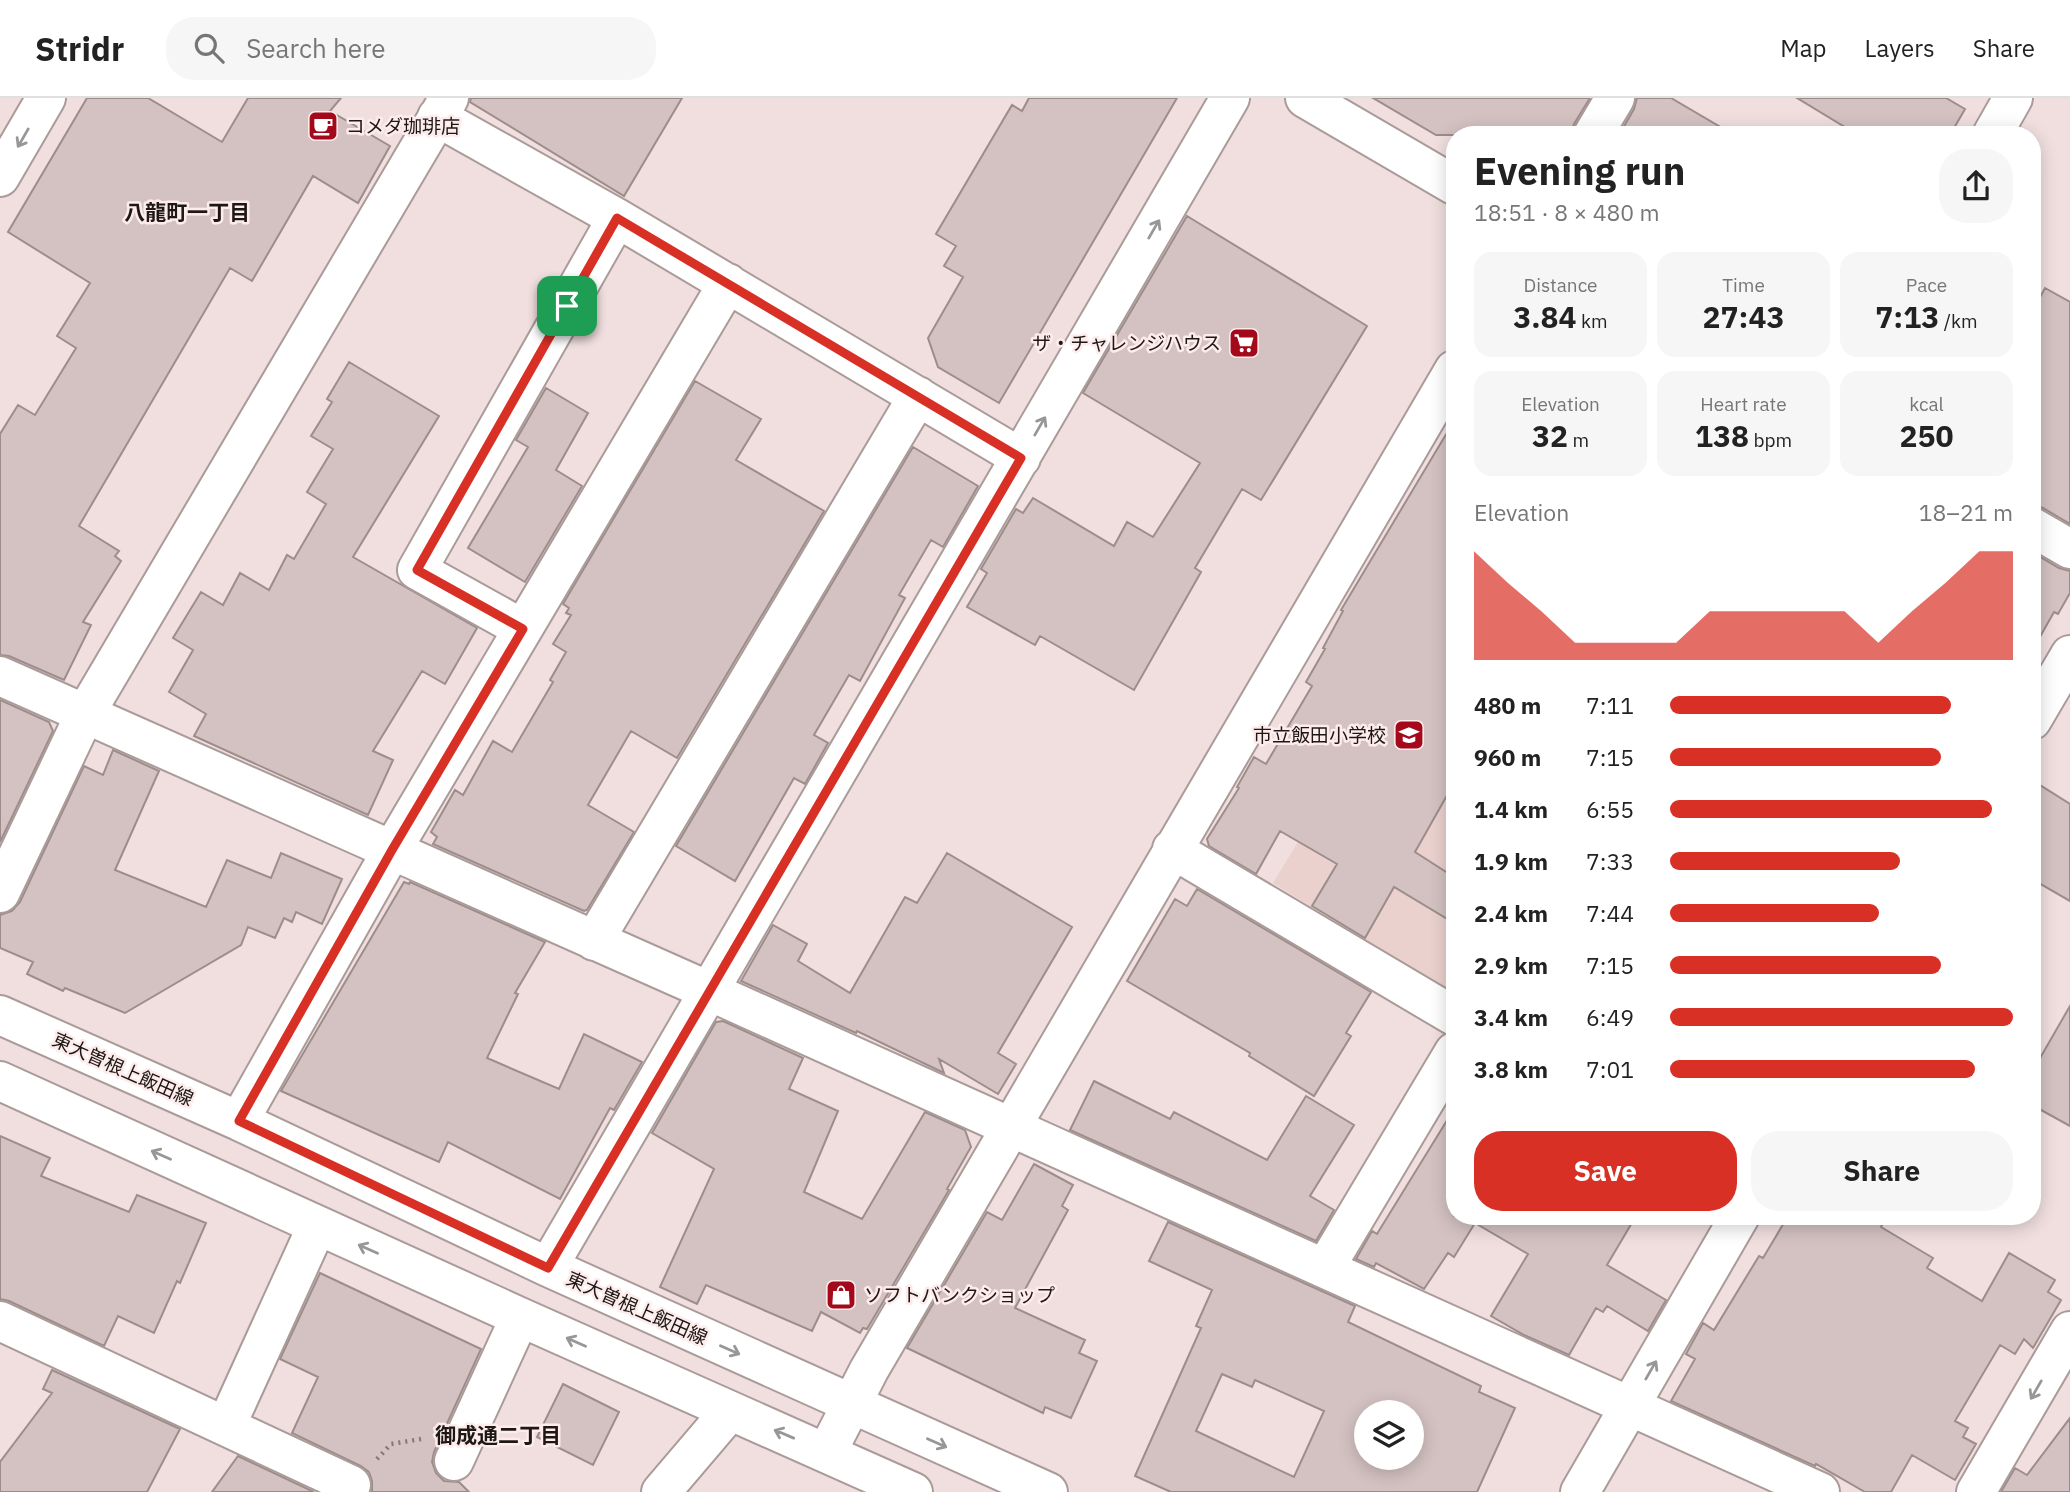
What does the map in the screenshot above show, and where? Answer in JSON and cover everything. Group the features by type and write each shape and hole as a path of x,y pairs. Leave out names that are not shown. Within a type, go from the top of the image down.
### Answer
{"street":[{"path":"0,177 46,98"},
{"path":"548,1268 1230,98"},
{"path":"1305,98 1446,180"},
{"path":"1598,126 1615,98"},
{"path":"1997,126 2013,98"},
{"path":"0,893 85,714 443,108 617,218 1021,458"},
{"path":"523,629 417,570 617,218"},
{"path":"239,1121 392,850 728,283"},
{"path":"827,1452 850,1404 1009,1128 1446,384"},
{"path":"594,942 918,396"},
{"path":"2041,532 2070,549"},
{"path":"2041,705 2070,655"},
{"path":"0,676 709,991 1820,1492"},
{"path":"1172,849 1446,1011"},
{"name":"東大曽根上飯田線","path":"0,1014 239,1121 548,1268 1048,1492"},
{"path":"1325,1268 1446,1065"},
{"path":"0,1082 913,1492"},
{"path":"1580,1492 1735,1225"},
{"path":"226,1426 317,1226"},
{"path":"454,1461 520,1317"},
{"path":"0,1321 351,1485 344,1492"},
{"path":"1976,1492 2070,1331"},
{"path":"661,1492 730,1411"}],"shaded area":[{"name":"市立飯田小学校","path":"1446,599 1446,990 1273,883"}],"building":[{"path":"87,98 148,98 222,142 248,98 341,98 330,111 390,146 358,203 313,176 252,281 230,268 79,526 119,551 115,556 121,561 83,622 91,625 64,680 9,656 0,655 0,434 18,405 35,415 76,348 57,336 90,283 8,232"},
{"path":"471,98 682,98 624,196 470,102"},
{"path":"1029,98 1177,98 999,403 938,367 928,338 963,277 944,266 956,246 936,234 1012,105 1022,111"},
{"path":"1373,98 1590,98 1573,126 1446,126 1446,135 1436,135"},
{"path":"1637,98 1671,98 1719,126 1624,126"},
{"path":"1797,98 1946,98 1965,109 1955,126 1843,126"},
{"path":"1187,216 1367,326 1261,500 1242,489 1195,568 1201,572 1134,690 1040,636 1035,645 967,607 987,573 981,569 1016,509 1023,513 1033,498 1114,546 1127,522 1153,537 1200,463 1083,393"},
{"path":"2045,288 2070,302 2070,524 2041,507 2041,295"},
{"path":"349,362 439,416 353,557 477,628 445,684 422,671 373,751 393,760 368,815 194,736 206,714 169,692 193,650 173,638 201,592 223,605 240,573 269,590 287,555 294,559 326,504 307,492 333,449 311,436 332,402 327,399"},
{"path":"695,381 761,419 736,460 824,511 677,758 631,731 588,805 634,832 584,911 433,844 437,837 431,832 455,790 463,795 493,741 512,752 553,682 550,680 566,652 553,644 571,615 566,613 569,608 563,604"},
{"path":"546,388 588,413 556,470 582,486 525,582 468,548 528,447 516,440"},
{"path":"1446,434 1446,797 1415,852 1446,872 1446,918 1394,887 1365,938 1312,906 1337,864 1280,831 1256,874 1209,846 1207,839 1239,788 1237,787 1254,757 1266,764 1312,686 1306,682 1325,649 1323,648 1343,611 1341,610"},
{"path":"913,447 978,486 943,547 931,540 899,595 905,598 860,681 849,675 814,735 828,743 805,784 794,778 735,881 676,846"},
{"path":"2041,557 2070,571 2070,593 2058,614 2054,612 2041,635"},
{"path":"0,700 49,722 53,731 0,842"},
{"path":"113,750 159,771 115,870 206,907 227,860 271,878 281,853 342,879 322,924 296,912 292,922 284,918 275,938 248,927 241,945 125,1013 65,988 63,991 27,974 33,962 0,948 0,915 12,911 20,902 84,766 103,775"},
{"path":"2041,786 2070,804 2070,901 2041,884"},
{"path":"947,853 1072,927 998,1053 1016,1064 998,1094 939,1059 944,1073 857,1031 856,1033 741,981 773,925 807,944 798,961 850,993 905,897 917,903"},
{"path":"404,882 410,882 545,942 515,993 518,994 487,1058 559,1089 584,1034 642,1062 614,1110 610,1108 560,1199 448,1142 439,1162 281,1091"},
{"path":"1197,889 1371,992 1346,1033 1351,1036 1314,1096 1249,1056 1250,1053 1127,981 1175,899 1187,906"},
{"path":"2070,1006 2070,1126 2041,1110 2041,1056"},
{"path":"723,1021 803,1058 789,1089 838,1111 804,1192 862,1219 925,1112 965,1130 971,1147 947,1189 949,1190 867,1329 863,1328 860,1333 821,1312 812,1331 706,1285 697,1304 660,1287 714,1169 652,1133 716,1022"},
{"path":"1094,1081 1170,1119 1174,1112 1267,1160 1306,1096 1354,1125 1310,1196 1334,1210 1316,1241 1070,1130"},
{"path":"1446,1122 1446,1225 1474,1225 1454,1257 1448,1253 1424,1289 1376,1263 1374,1267 1356,1259 1372,1231 1377,1234"},
{"path":"0,1136 50,1158 41,1176 129,1212 137,1195 206,1223 180,1283 177,1281 154,1333 118,1316 104,1346 0,1299"},
{"path":"1034,1164 1073,1185 1062,1206 1068,1210 1015,1308 1085,1340 1079,1353 1097,1361 1071,1418 1045,1407 1043,1413 907,1348 987,1212 1002,1220"},
{"path":"1168,1222 1355,1306 1348,1322 1481,1386 1479,1392 1515,1408 1477,1492 1171,1492 1135,1476 1201,1328 1196,1326 1212,1290 1149,1261","holes":["1222,1374 1252,1387 1255,1380 1324,1411 1294,1477 1196,1431"]},
{"path":"1478,1225 1631,1225 1607,1265 1666,1300 1648,1331 1607,1306 1603,1312 1596,1308 1569,1355 1524,1335 1491,1316 1528,1254"},
{"path":"1783,1225 1882,1225 1881,1227 1933,1258 1927,1268 1982,1301 2009,1253 2055,1280 2048,1292 2061,1300 2033,1348 2024,1339 2015,1354 2000,1345 1955,1421 1968,1428 1963,1437 1976,1444 1955,1480 1912,1455 1891,1492 1865,1492 1816,1464 1815,1466 1671,1401 1695,1359 1686,1354 1703,1323 1714,1330 1759,1256 1763,1258"},
{"path":"320,1273 481,1349 434,1452 432,1462 436,1473 444,1481 459,1482 469,1492 372,1492 369,1472 361,1466 292,1433 318,1377 280,1359"},
{"path":"52,1370 180,1429 147,1492 0,1492 0,1462 52,1393 43,1389"},
{"path":"563,1384 619,1412 593,1465 537,1437"},
{"path":"2070,1418 2070,1492 2001,1492 2015,1468 2027,1475"},
{"path":"238,1456 314,1492 212,1492"}],"place":[{"name":"コメダ珈琲店","path":"323,126"},
{"name":"ザ・チャレンジハウス","path":"1244,343"},
{"name":"市立飯田小学校","path":"1409,735"},
{"name":"ソフトバンクショップ","path":"841,1295"}],"district":[{"name":"八龍町一丁目","path":"187,212"},
{"name":"御成通二丁目","path":"498,1435"}],"route":[{"path":"617,218 1021,458 548,1268 239,1121 392,850 523,629 417,570 567,306 617,218"}]}
